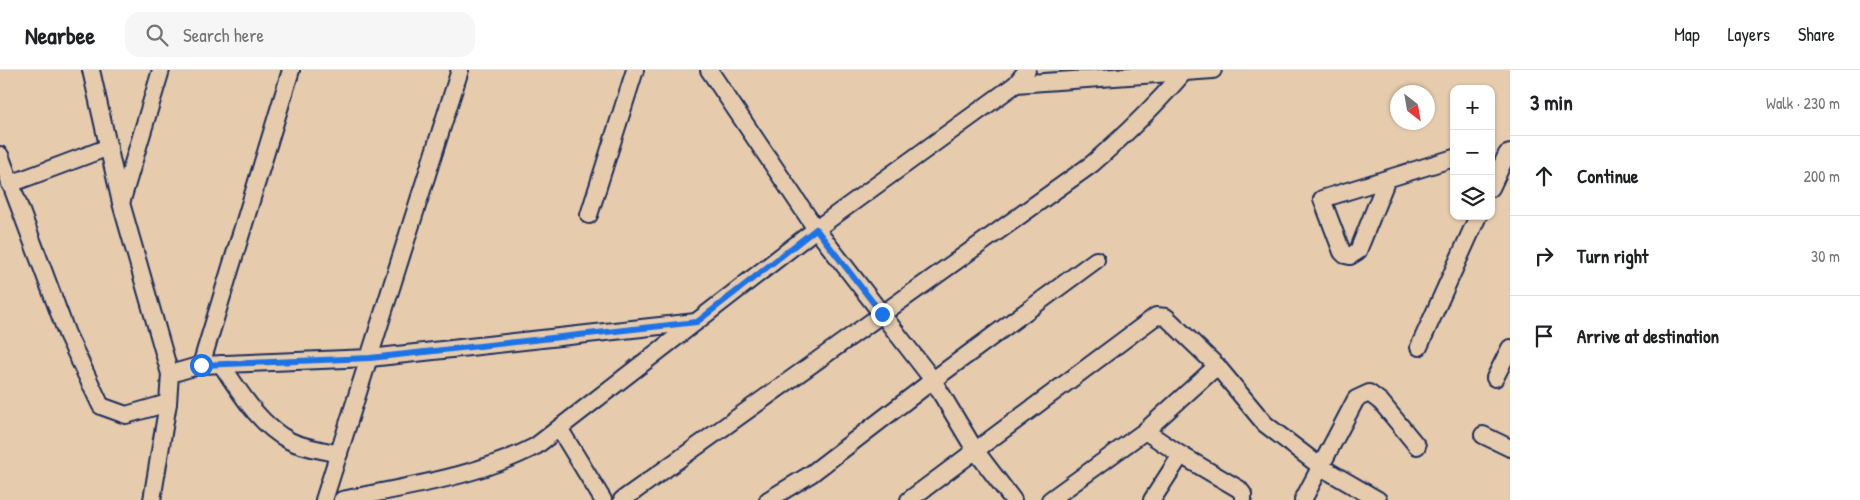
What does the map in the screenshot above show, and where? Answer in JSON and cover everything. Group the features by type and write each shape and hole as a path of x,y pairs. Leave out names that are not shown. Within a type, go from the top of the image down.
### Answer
{"street":[{"path":"91,70 121,203 170,374 168,403 152,500"},
{"path":"121,203 161,70"},
{"path":"201,365 291,70"},
{"path":"324,500 460,70"},
{"path":"589,215 635,70"},
{"path":"709,70 816,229 933,380 975,450 1013,500"},
{"path":"342,500 487,467 515,457 536,446 816,229 1016,84 1027,70"},
{"path":"1016,84 1213,70"},
{"path":"622,500 1092,164 1151,110 1184,72"},
{"path":"10,184 109,147"},
{"path":"1495,177 1504,153"},
{"path":"0,154 67,334 101,406 126,415 168,403"},
{"path":"1387,179 1358,251 1350,256 1345,255 1342,252 1322,199 1450,159"},
{"path":"1419,348 1476,220"},
{"path":"768,500 811,474 933,380 1096,260"},
{"path":"909,500 1156,316 1166,317 1217,366 1265,424 1320,467 1378,500"},
{"path":"170,374 201,365 370,358 697,322"},
{"path":"1495,378 1510,348"},
{"path":"221,364 246,400 268,426 291,442 339,454"},
{"path":"1050,500 1145,431 1217,366"},
{"path":"1302,500 1356,400 1369,392 1381,402 1417,446"},
{"path":"559,428 603,500"},
{"path":"1145,431 1181,455 1239,489 1243,494 1243,500"},
{"path":"1483,435 1510,448"},
{"path":"1152,500 1181,455"}],"route":[{"path":"201,365 370,358 697,322 816,229 882,314"}]}
